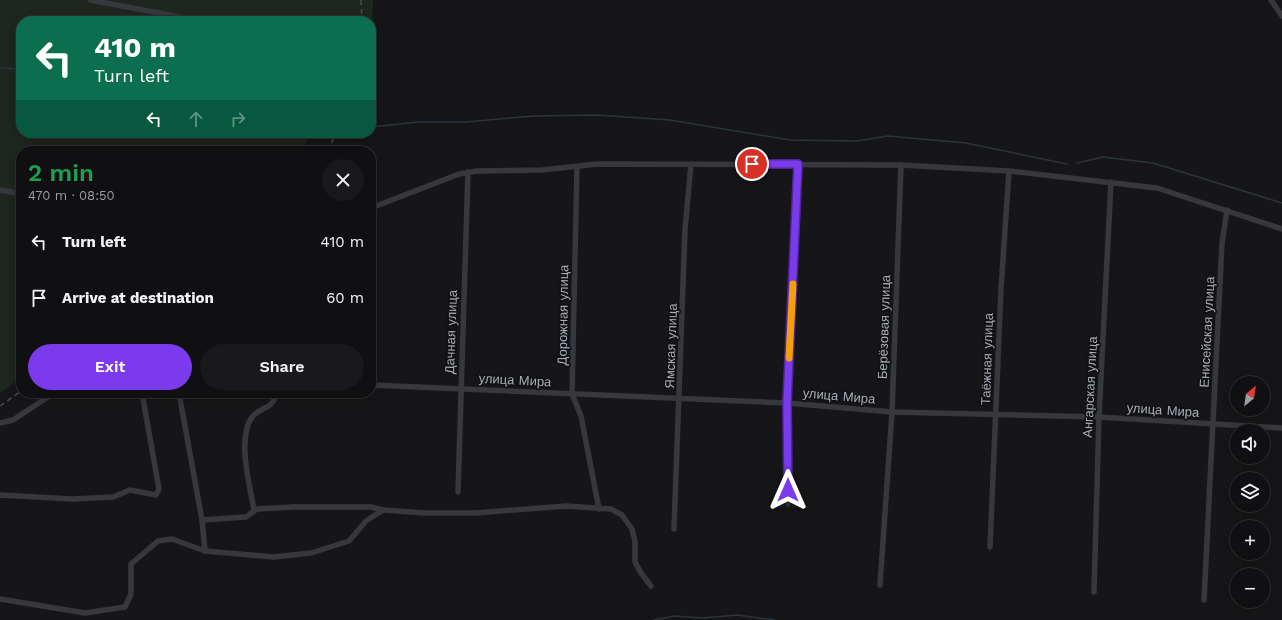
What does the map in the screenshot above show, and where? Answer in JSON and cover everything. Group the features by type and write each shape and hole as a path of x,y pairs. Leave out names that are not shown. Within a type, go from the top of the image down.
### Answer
{"street":[{"path":"90,0 175,16"},
{"path":"1271,0 1282,16"},
{"path":"376,206 459,174 468,172 577,167 597,164 901,165 1009,171 1157,188 1282,229"},
{"name":"Ямская улица","path":"674,529 685,230 691,164"},
{"path":"788,504 787,403 798,164"},
{"name":"Берёзовая улица","path":"880,585 892,412 901,165"},
{"name":"Дорожная улица","path":"577,167 572,394 581,416 599,509"},
{"name":"Таёжная улица","path":"990,547 1001,289 1009,171"},
{"name":"Дачная улица","path":"458,492 460,389 468,172"},
{"name":"Ангарская улица","path":"1094,592 1099,417 1110,182"},
{"path":"0,190 16,193"},
{"name":"Енисейская улица","path":"1204,600 1222,243 1227,210"},
{"name":"улица Мира","path":"376,385 787,403 892,412 1099,417 1212,425 1282,428"},
{"path":"0,423 13,420 46,398"},
{"path":"0,495 73,499 113,498 130,490 156,495 160,489 143,398"},
{"path":"180,398 202,520 205,551"},
{"path":"254,510 248,473 245,436 248,425 254,416 271,405 274,398"},
{"path":"202,520 246,517 254,510 293,506 371,507 383,510 425,513 475,512 566,506 617,511 629,523 635,541 636,562 641,573 651,586"},
{"path":"0,599 85,613 125,607 131,594 131,564 158,540 172,540 205,551 274,557 311,552 349,541 366,521 383,510"}],"shaded area":[{"path":"0,0 373,0 373,16 16,16 16,138 308,138 304,146 16,146 16,382 0,393"}],"waterway":[{"path":"0,68 16,69"},
{"path":"376,126 418,122 466,122 534,116 597,115 670,120 790,140 856,141 888,136 966,143 1067,164"},
{"path":"1077,163 1103,157 1153,163 1282,203"},
{"path":"654,620 674,616 703,618 737,615 774,620"}],"railway":[{"path":"361,0 362,16"},
{"path":"330,146 334,138"},
{"path":"0,406 16,395"}],"slow traffic":[{"path":"789,358 793,284"}],"route":[{"path":"752,164 798,164 787,403 788,490"}]}
